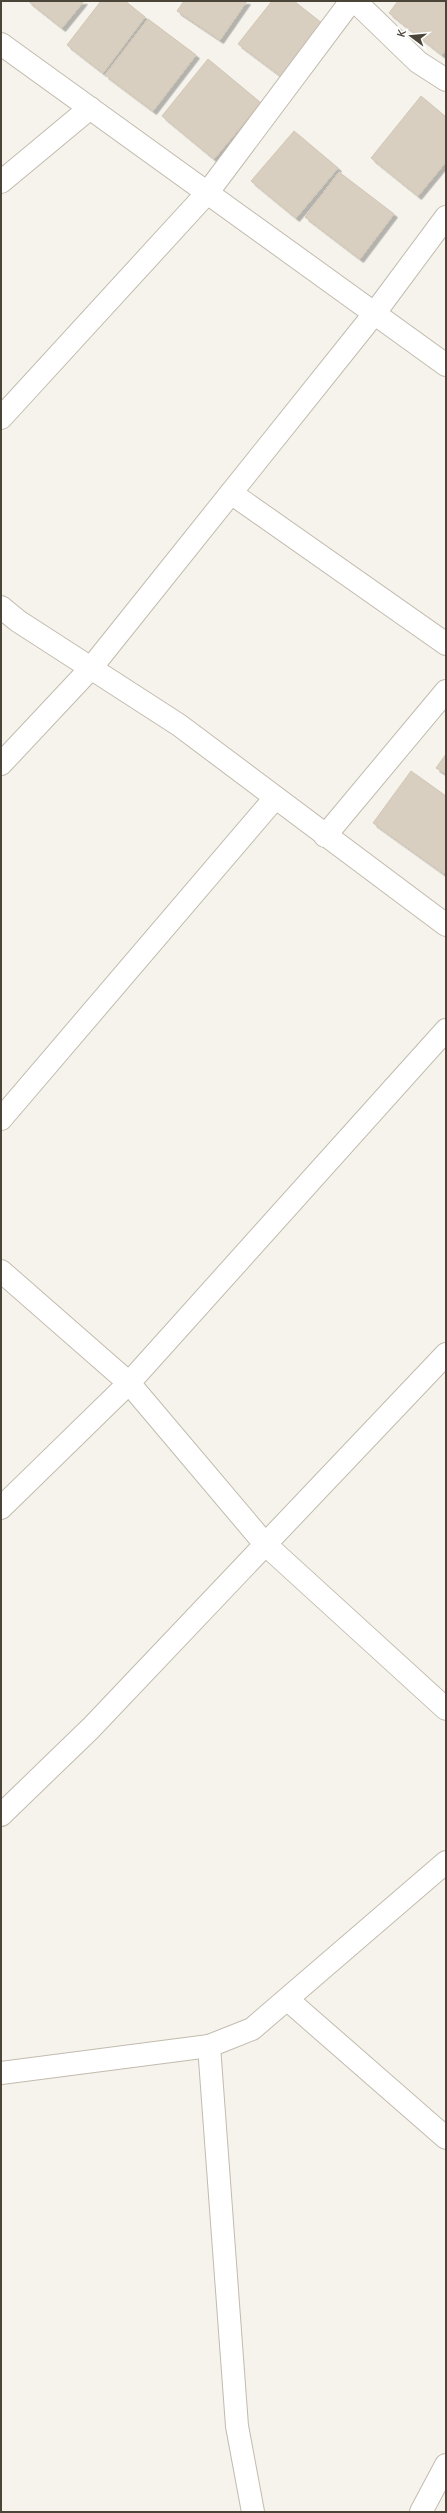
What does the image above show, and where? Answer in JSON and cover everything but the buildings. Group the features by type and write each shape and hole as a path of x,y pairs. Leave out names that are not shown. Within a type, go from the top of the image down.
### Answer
{"street":[{"path":"1,418 208,192 351,1"},
{"path":"354,1 418,62 446,80"},
{"path":"1,44 446,365"},
{"path":"1,182 90,108"},
{"path":"1,764 91,668 374,314 446,217"},
{"path":"231,493 446,644"},
{"path":"1,607 179,725 325,836 446,925"},
{"path":"325,836 446,691"},
{"path":"1,1119 276,798"},
{"path":"1,1508 129,1383 446,1030"},
{"path":"1,1271 129,1383 265,1544 445,1706"},
{"path":"1,1815 91,1728 446,1354"},
{"path":"1,2073 209,2046 252,2029 288,2000 446,1862"},
{"path":"288,2000 446,2138"},
{"path":"209,2046 237,2426 253,2512"},
{"path":"421,2512 446,2465"}]}
